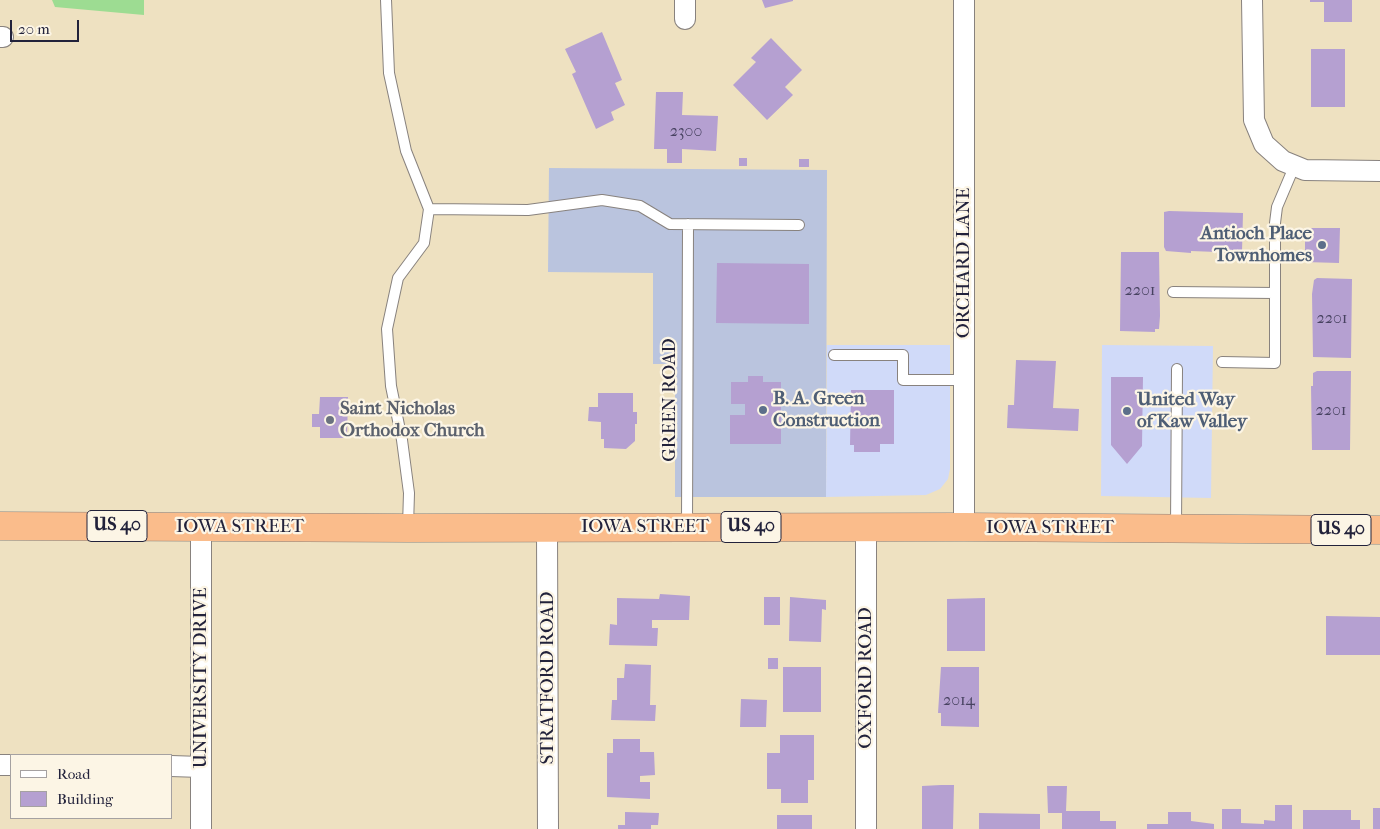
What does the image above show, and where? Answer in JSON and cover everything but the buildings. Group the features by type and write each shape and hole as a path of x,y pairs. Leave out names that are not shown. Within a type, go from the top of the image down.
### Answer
{"highway":[{"name":"IOWA STREET","path":"0,526 408,528 964,527 1380,530"}],"street":[{"name":"ORCHARD LANE","path":"964,0 964,527"},
{"path":"1252,0 1254,120 1264,144 1274,155 1294,167 1318,171 1380,172"},
{"name":"UNIVERSITY DRIVE","path":"201,526 202,829"},
{"name":"OXFORD ROAD","path":"866,527 866,829"},
{"name":"STRATFORD ROAD","path":"548,528 548,829"},
{"path":"172,766 202,767"}],"lane":[{"path":"386,0 389,73 406,151 429,210 424,243 398,278 387,329 392,386 409,493 408,528"},
{"path":"1222,362 1275,363 1277,207 1294,167"},
{"path":"429,210 528,210 602,200 640,206 670,224 799,225"},
{"name":"GREEN ROAD","path":"687,527 688,224"},
{"path":"1172,292 1275,293"},
{"path":"834,355 903,355 903,380 964,380"},
{"path":"1176,529 1177,369"}],"shaded area":[{"path":"549,168 827,170 826,497 675,497 675,364 653,364 653,273 548,272"},
{"path":"827,345 950,345 950,469 948,479 940,489 926,495 826,497"},
{"path":"1102,345 1213,346 1211,498 1101,496"}],"green space":[{"path":"52,0 144,0 144,15 55,7"}],"place":[{"name":"Antioch Place Townhomes","path":"1322,245"},
{"name":"B. A. Green Construction","path":"763,410"},
{"name":"United Way of Kaw Valley","path":"1127,411"},
{"name":"Saint Nicholas Orthodox Church","path":"330,420"}]}
